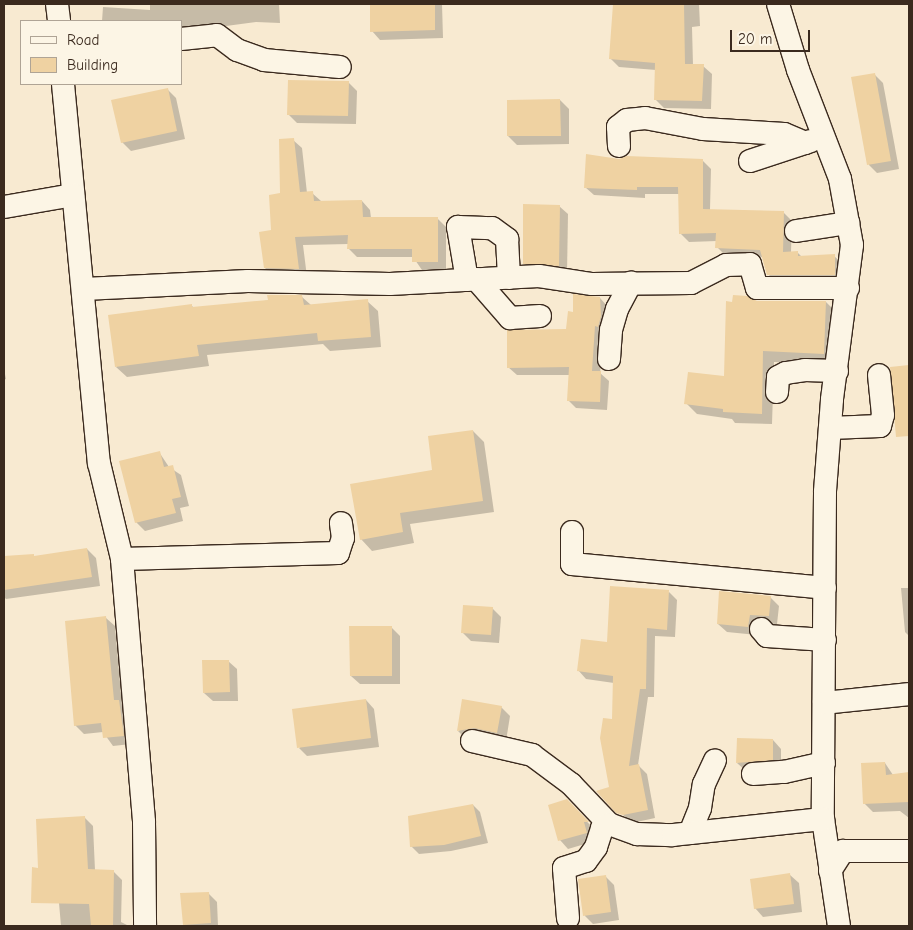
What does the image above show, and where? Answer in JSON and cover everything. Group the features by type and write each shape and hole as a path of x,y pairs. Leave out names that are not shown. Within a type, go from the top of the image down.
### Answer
{"street":[{"path":"57,4 59,20"},
{"path":"778,4 798,70 814,140 840,180 852,245 836,371 825,492 823,820 839,926"},
{"path":"182,39 216,35 237,50 264,60 340,67"},
{"path":"63,85 84,289 99,463 122,559 144,822 145,926"},
{"path":"618,146 618,127 627,120 645,118 703,129 784,134 814,140"},
{"path":"750,161 814,140"},
{"path":"4,207 73,195"},
{"path":"796,231 848,223"},
{"path":"509,278 507,238 492,228 458,227 472,280 510,318 540,316"},
{"path":"84,289 248,281 326,285 539,276 592,284 691,283 726,265 750,264 757,288 848,288"},
{"path":"609,359 611,330 617,309 631,283"},
{"path":"777,392 778,377 786,373 805,370 836,371"},
{"path":"830,428 880,426 883,415 879,375"},
{"path":"122,559 338,553 343,538 341,523"},
{"path":"572,532 572,564 824,588"},
{"path":"760,628 767,636 824,640"},
{"path":"824,703 909,694"},
{"path":"472,741 532,755 571,784 609,824 637,834 690,833 823,820"},
{"path":"690,833 700,808 704,784 715,760"},
{"path":"753,774 784,772 824,763"},
{"path":"568,918 564,868 586,861 596,847 602,828 609,824"},
{"path":"830,871 843,852 909,850"}],"building":[{"path":"370,4 435,4 435,30 370,32"},
{"path":"613,4 684,4 685,64 704,64 702,101 654,100 655,63 609,59"},
{"path":"875,73 891,161 867,165 851,77"},
{"path":"288,80 349,81 348,116 287,115"},
{"path":"168,88 177,131 121,143 111,100"},
{"path":"560,99 561,136 507,136 507,100"},
{"path":"294,138 300,192 313,191 314,201 362,200 363,217 438,217 438,262 412,262 412,249 347,249 348,235 295,237 299,269 264,268 259,232 271,230 269,195 280,193 279,139"},
{"path":"586,154 619,159 627,156 703,159 703,209 784,211 783,252 798,251 798,256 835,254 835,275 767,275 760,250 715,248 716,233 679,234 678,187 637,187 637,190 584,188"},
{"path":"523,204 560,205 559,266 523,264"},
{"path":"573,294 600,297 601,316 598,327 595,326 592,371 601,371 600,402 567,401 569,367 507,368 507,330 566,329 568,311 573,312"},
{"path":"267,295 302,295 304,305 368,299 371,337 318,341 317,333 197,345 199,356 115,367 108,315 192,304 192,307 268,300"},
{"path":"733,295 747,296 757,301 826,301 824,354 763,351 762,414 723,412 723,409 684,404 688,372 724,376 726,301 732,302"},
{"path":"909,365 909,436 896,437 890,367"},
{"path":"473,430 483,501 400,513 403,532 360,540 350,484 432,470 428,436"},
{"path":"160,451 164,467 173,465 181,497 172,499 176,513 135,523 119,461"},
{"path":"87,548 92,577 4,590 4,556 34,554 34,556"},
{"path":"610,586 669,590 667,630 647,628 646,689 640,689 629,766 639,764 648,810 623,815 616,813 596,791 609,787 600,738 603,718 612,719 613,676 577,671 581,639 607,642"},
{"path":"719,591 771,596 769,616 750,615 748,627 717,624"},
{"path":"463,605 493,607 491,635 461,633"},
{"path":"106,616 114,700 119,700 124,736 103,738 101,723 74,726 65,621"},
{"path":"349,626 392,626 392,676 350,676"},
{"path":"202,660 229,660 230,692 203,693"},
{"path":"366,699 371,738 297,748 292,709"},
{"path":"462,699 502,706 497,733 474,728 457,731"},
{"path":"737,738 773,739 773,760 736,763"},
{"path":"885,762 886,775 909,772 909,802 863,804 861,763"},
{"path":"567,799 589,822 584,822 587,833 558,841 548,805"},
{"path":"473,804 481,836 444,845 410,847 408,816"},
{"path":"85,816 88,869 114,870 113,926 91,926 89,904 31,903 32,867 38,868 36,819"},
{"path":"790,873 794,904 754,909 750,879"},
{"path":"606,875 611,912 583,916 578,879"},
{"path":"209,892 211,923 183,925 180,893"}]}
